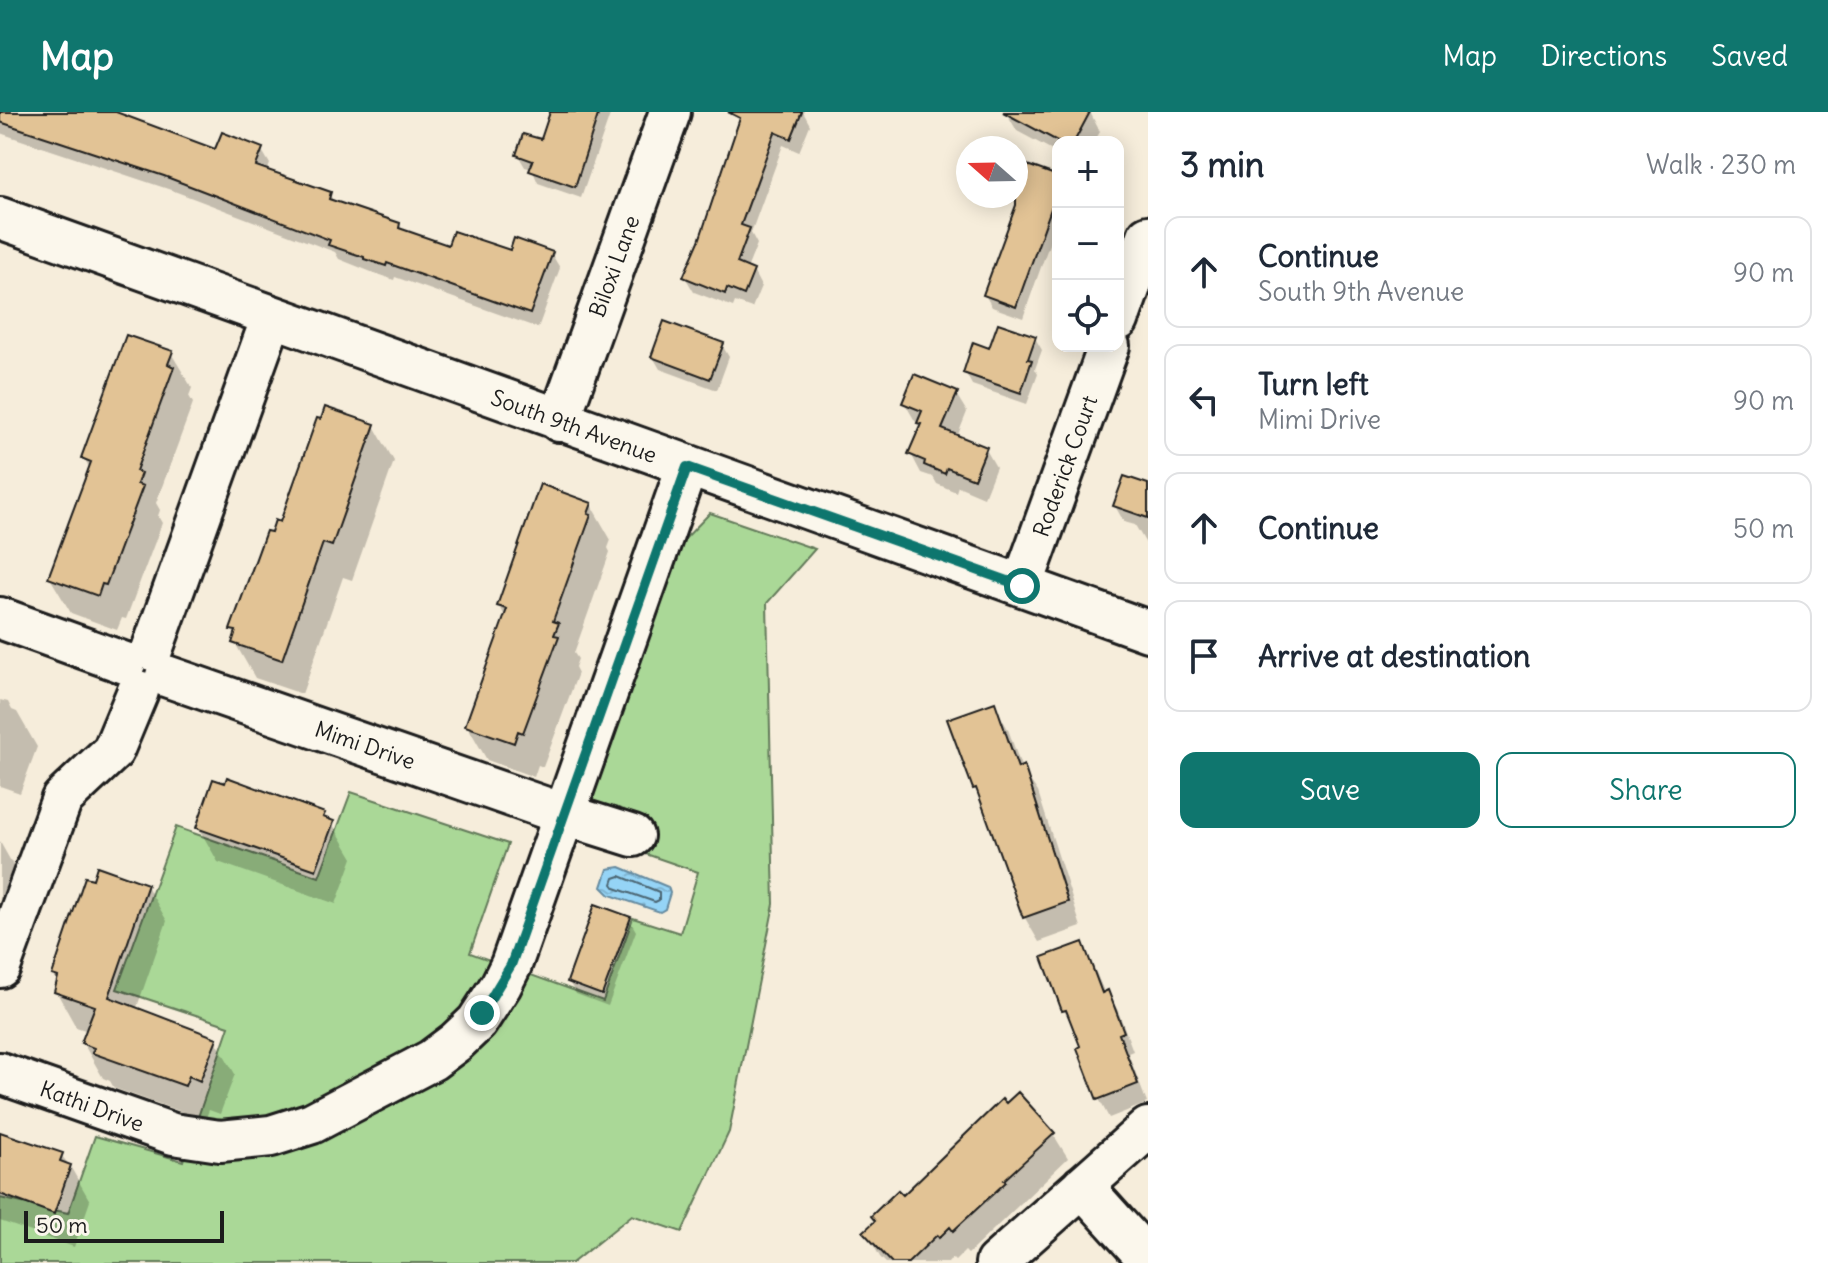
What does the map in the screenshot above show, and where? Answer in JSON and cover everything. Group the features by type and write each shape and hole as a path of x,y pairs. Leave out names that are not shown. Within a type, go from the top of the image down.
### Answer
{"street":[{"name":"Biloxi Lane","path":"559,421 670,112"},
{"name":"South 9th Avenue","path":"0,218 1148,631"},
{"path":"1124,303 1148,236"},
{"path":"0,967 62,799 113,751 272,317"},
{"name":"Roderick Court","path":"1022,586 1107,352"},
{"path":"563,814 687,467"},
{"name":"Mimi Drive","path":"0,618 633,836"},
{"name":"Kathi Drive","path":"0,1073 185,1137 235,1141 271,1136 312,1123 432,1060 469,1030 490,1004 511,965 563,814"},
{"path":"996,1263 1148,1128"},
{"path":"1082,1186 1148,1259"}],"green space":[{"path":"710,513 815,549 767,603 774,904 729,1132 682,1232 632,1215 572,1263 0,1263 0,1198 68,1213 95,1136 183,1161 229,1026 117,989 176,827 319,877 351,792 508,844 470,953 603,1001 633,918 680,933 698,872 576,830 676,548"}],"water":[{"path":"620,867 668,887 670,893 665,909 660,912 610,895 602,887 608,869"}],"building":[{"path":"0,112 116,112 215,149 222,132 263,148 256,166 331,192 329,199 400,223 399,228 448,245 453,231 510,250 514,238 553,252 530,314 387,263 386,266 364,259 328,245 330,240 164,176 0,122"},
{"path":"550,112 599,112 575,187 529,171 533,161 516,155 523,134 541,139"},
{"path":"728,112 802,112 791,139 775,132 741,225 750,228 737,263 754,270 744,295 727,288 725,294 683,277 699,241 740,118"},
{"path":"1003,112 1090,112 1077,136 1052,138"},
{"path":"1028,165 1052,174 1052,206 1016,307 983,295 1015,208 1028,208"},
{"path":"664,321 724,343 710,379 651,357"},
{"path":"998,323 1036,336 1021,393 963,373 973,342 989,348"},
{"path":"126,335 173,351 168,364 174,367 136,471 141,473 137,484 143,486 106,585 102,584 98,596 48,578 91,462 81,458"},
{"path":"914,374 958,392 942,429 987,447 974,479 947,468 945,474 908,454 921,424 917,423 922,411 902,403"},
{"path":"325,407 375,424 332,546 323,543 282,660 232,643 236,631 230,630 266,531 271,532 275,520 280,522 317,418 321,419"},
{"path":"1124,476 1148,484 1148,518 1113,506"},
{"path":"540,484 592,503 588,514 591,515 553,621 559,623 554,635 559,636 523,733 518,731 514,743 465,726 507,609 497,606"},
{"path":"995,702 1018,768 1024,765 1068,902 1023,918 976,788 973,789 947,719"},
{"path":"227,777 325,813 323,817 334,821 316,870 196,828 213,779 225,783"},
{"path":"97,866 148,884 109,997 217,1038 200,1081 189,1076 185,1086 92,1053 94,1048 81,1043 95,1006 54,992 58,977 52,975 85,877 93,879"},
{"path":"595,904 631,917 602,995 567,982"},
{"path":"1083,942 1102,993 1108,990 1124,1032 1119,1034 1138,1084 1097,1100 1077,1048 1080,1046 1066,1010 1062,1011 1042,957"},
{"path":"1018,1092 1055,1133 953,1231 950,1227 939,1238 937,1235 908,1263 892,1263 863,1232 875,1221 871,1216 898,1190 903,1195 1002,1099 1006,1103"},
{"path":"0,1132 63,1153 60,1161 71,1165 54,1214 0,1194"}],"route":[{"path":"482,1013 511,965 687,467 1022,586"}]}
